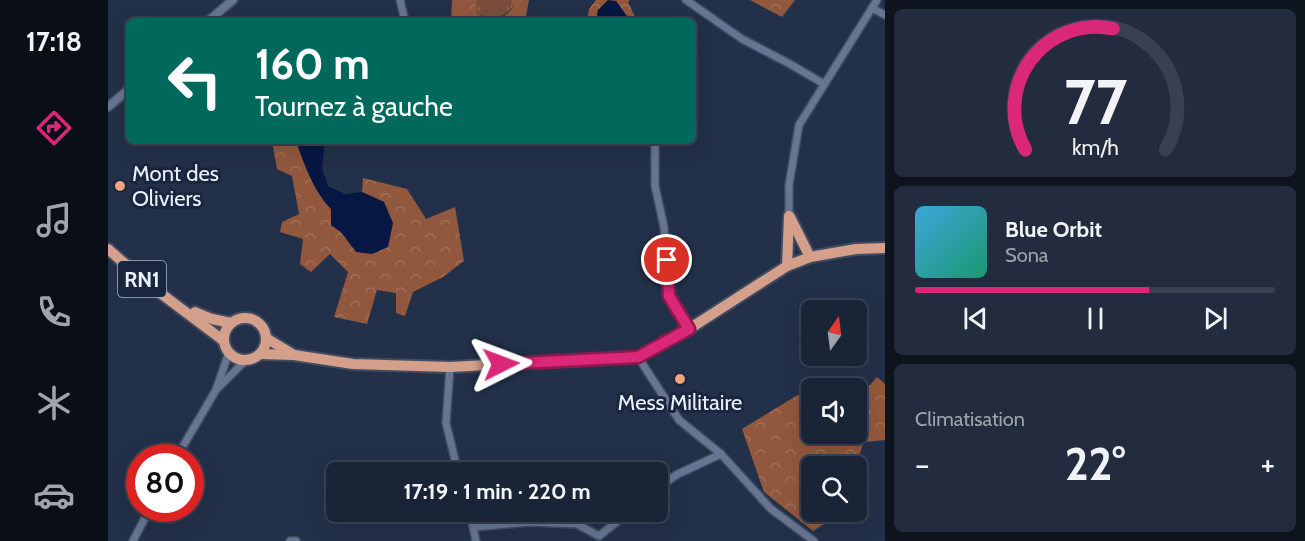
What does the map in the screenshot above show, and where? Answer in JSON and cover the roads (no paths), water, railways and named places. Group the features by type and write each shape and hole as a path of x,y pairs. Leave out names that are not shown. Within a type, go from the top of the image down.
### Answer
{"highway":[{"path":"789,216 810,257"},
{"path":"787,266 789,216"},
{"path":"260,354 266,339 264,329 258,322 249,318 231,323 227,328 224,341 229,352 239,359 246,360 260,354 294,355 353,364 450,367 638,357 689,329 787,266 810,257 856,249 885,248"},
{"name":"RN1","path":"108,249 147,283 180,305 224,341"},
{"name":"RN1","path":"180,305 212,319 231,323"},
{"path":"266,339 294,355"}],"street":[{"path":"212,18 233,0"},
{"path":"400,0 404,18"},
{"path":"686,0 742,39 790,63 824,84"},
{"path":"789,216 789,185 799,125 877,0"},
{"path":"872,8 885,15"},
{"path":"108,106 126,91"},
{"path":"655,144 655,186 664,227 669,296 689,329"},
{"path":"185,444 216,390 229,352"},
{"path":"638,357 678,420 721,454 771,508 814,541"},
{"path":"216,390 246,360"},
{"path":"450,367 446,423 456,462"},
{"path":"668,481 721,454"},
{"path":"133,541 143,522"},
{"path":"473,522 476,541"},
{"path":"475,528 530,522 577,524 599,536 616,522"},
{"path":"290,541 296,541"}],"water":[{"path":"608,0 616,1 626,15 624,18 597,18 598,10"},
{"path":"297,144 325,144 322,168 328,186 345,194 362,192 384,202 393,223 388,247 372,254 356,252 341,232 331,225 331,209 314,186"}],"place":[{"name":"Mont des Oliviers","path":"120,186"},
{"name":"Mess Militaire","path":"680,379"}]}
